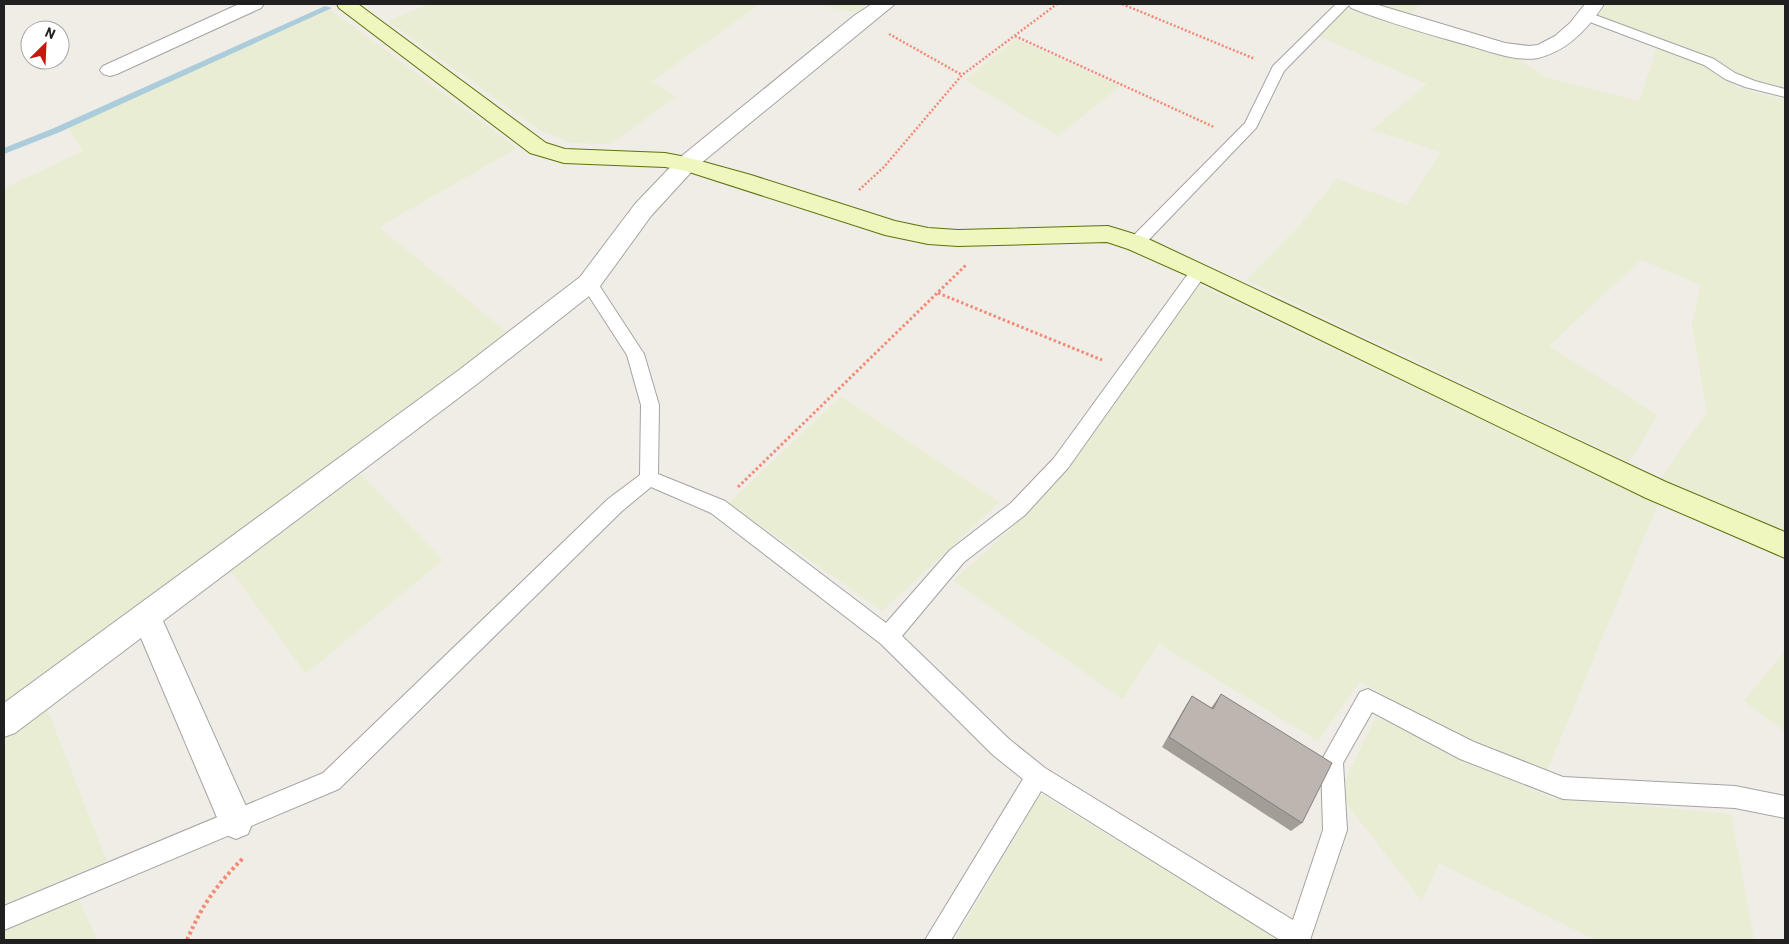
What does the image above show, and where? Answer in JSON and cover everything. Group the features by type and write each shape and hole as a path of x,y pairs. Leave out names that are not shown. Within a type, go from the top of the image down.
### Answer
{"street":[{"path":"110,70 254,4"},
{"path":"346,4 538,148 564,156 665,160 686,164 744,180 893,229 928,236 1108,234 1136,243 1199,271 1656,490 1785,545"},
{"path":"4,722 452,389 589,283 643,210 686,164 862,19 884,4"},
{"path":"1358,4 1391,18 1509,50 1535,52 1554,46 1591,10"},
{"path":"146,616 236,822"}],"lane":[{"path":"1136,243 1251,125 1278,69 1343,4"},
{"path":"1591,10 1708,62 1730,76 1750,84 1785,93"},
{"path":"888,637 957,556 1018,510 1061,463 1199,271"},
{"path":"589,283 635,354 650,406 649,478"},
{"path":"649,478 718,507 888,637 1001,747 1037,776 1299,939 1335,830 1332,761 1368,699 1468,751 1563,788 1735,797 1785,807"},
{"path":"4,918 331,781 615,505 649,478"},
{"path":"937,940 1037,776"}],"path":[{"path":"837,210 884,167 962,75 1057,4"},
{"path":"1122,4 1278,69"},
{"path":"862,19 962,75"},
{"path":"1014,36 1239,138"},
{"path":"718,507 996,236"},
{"path":"938,293 1128,371"},
{"path":"187,940 200,909 222,880 248,853"}],"green space":[{"path":"429,4 760,4 652,81 676,97 610,144 573,143 539,130 388,21"},
{"path":"816,4 869,4 855,13"},
{"path":"1372,4 1422,4 1407,17"},
{"path":"1605,4 1785,4 1785,90 1745,77 1708,56 1598,16"},
{"path":"328,8 517,148 379,227 508,333 4,711 4,188 83,151 67,126"},
{"path":"1346,9 1472,46 1514,56 1545,77 1639,101 1658,45 1705,63 1739,88 1785,100 1785,531 1660,480 1707,412 1692,324 1701,285 1641,260 1549,346 1658,415 1629,462 1246,280 1298,227 1337,179 1407,205 1441,152 1372,130 1427,84 1318,36"},
{"path":"1016,39 1120,86 1058,136 965,80"},
{"path":"1199,285 1658,504 1547,771 1438,728 1360,681 1318,741 1159,644 1123,699 953,581 1006,533 1087,443"},
{"path":"841,396 1000,502 882,611 729,503"},
{"path":"361,474 443,560 306,674 231,571"},
{"path":"1785,651 1785,732 1744,701"},
{"path":"46,706 107,861 4,904 4,737"},
{"path":"1376,717 1551,798 1731,814 1754,940 1596,940 1439,863 1422,901 1344,801 1346,778"},
{"path":"1040,794 1284,940 955,940"},
{"path":"79,899 97,940 4,940 4,931"}],"building":[{"path":"1221,694 1332,763 1302,823 1169,737 1192,696 1213,709"}],"waterway":[{"path":"4,151 57,130 328,8"}]}
